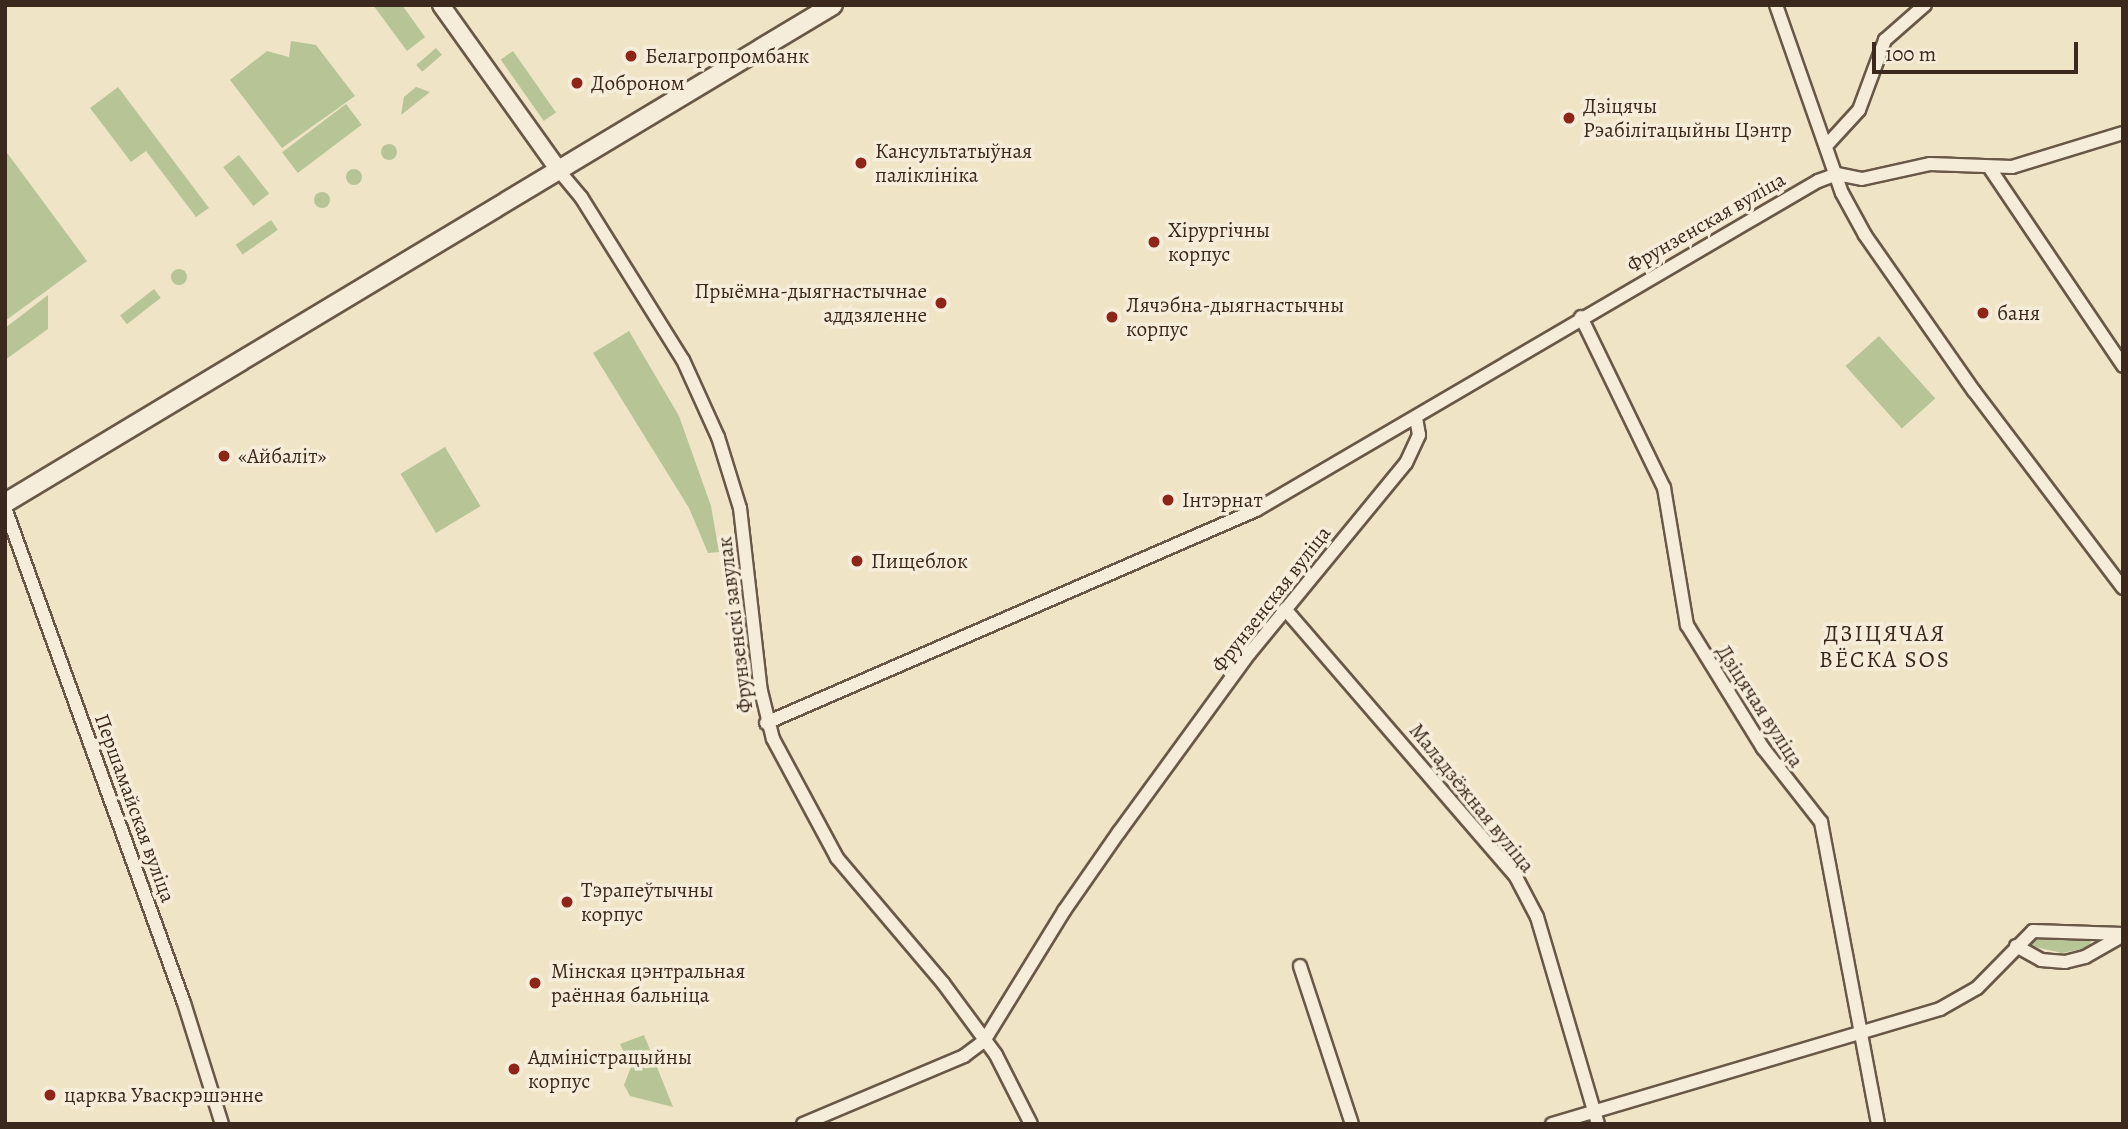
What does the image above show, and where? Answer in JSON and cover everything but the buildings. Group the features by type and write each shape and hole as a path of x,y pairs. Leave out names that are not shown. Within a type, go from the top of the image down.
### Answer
{"main road":[{"path":"5,506 833,5"}],"street":[{"path":"441,5 560,172"},
{"path":"1776,5 1853,214 1891,277 2123,588"},
{"path":"1826,146 1859,110 1885,40 1925,5"},
{"path":"1837,174 1862,179 1930,164 1989,167 2036,162 2123,134"},
{"path":"1989,167 2123,366"},
{"name":"Фрунзенскі завулак","path":"560,172 582,197 683,360 718,437 740,508 766,723 837,858 943,983 1007,1072 1031,1124"},
{"name":"Фрунзенская вуліца","path":"803,1124 964,1056 984,1041 1095,866 1285,609 1406,463 1419,435 1416,418 1581,317 1802,189 1837,174"},
{"name":"Дзіцячая вуліца","path":"1581,317 1664,488 1687,625 1769,757 1821,822 1878,1124"},
{"path":"766,723 1256,510 1416,418"},
{"name":"Першамайская вуліца","path":"5,506 184,1003 222,1124"},
{"name":"Маладзёжная вуліца","path":"1285,609 1516,877 1537,917 1598,1124"},
{"path":"1552,1124 1860,1034 1961,998 2033,931 2123,935"},
{"path":"2017,946 2041,960 2065,962 2085,957 2123,935"},
{"path":"1300,966 1352,1124"}],"green space":[{"path":"373,5 402,5 425,37 407,51"},
{"path":"291,41 316,45 355,96 282,148 230,80 267,51 289,57"},
{"path":"436,48 442,55 422,72 416,65"},
{"path":"513,51 556,112 544,121 501,60"},
{"path":"118,87 209,208 196,217 146,151 131,162 90,108"},
{"path":"416,87 430,92 401,115 404,97"},
{"path":"346,104 362,125 298,173 282,152"},
{"path":"386,144 392,144 397,152 395,158 386,160 381,155 381,149"},
{"path":"5,150 87,261 5,321"},
{"path":"239,155 269,194 253,206 223,167"},
{"path":"354,169 360,171 360,183 354,185 348,183 346,177 348,171"},
{"path":"319,192 325,192 330,200 328,206 319,208 314,203 314,197"},
{"path":"271,220 278,230 243,254 236,245"},
{"path":"179,269 185,271 185,283 179,285 173,283 171,277 173,271"},
{"path":"154,289 161,298 127,324 120,315"},
{"path":"48,295 48,329 5,360 5,328"},
{"path":"629,331 679,416 711,506 719,552 708,553 689,508 593,353"},
{"path":"1879,336 1935,398 1902,429 1846,366"},
{"path":"445,447 481,506 436,533 400,474"},
{"path":"2042,935 2092,940 2088,948 2062,953 2026,945"},
{"path":"644,1035 673,1107 630,1096 624,1085 631,1067 620,1044"}],"place":[{"name":"Белагропромбанк","path":"631,56"},
{"name":"Доброном","path":"577,83"},
{"name":"Дзіцячы Рэабілітацыйны Цэнтр","path":"1569,118"},
{"name":"Кансультатыўная паліклініка","path":"861,163"},
{"name":"Хірургічны корпус","path":"1154,242"},
{"name":"Прыёмна-дыягнастычнае аддзяленне","path":"941,303"},
{"name":"баня","path":"1983,313"},
{"name":"Лячэбна-дыягнастычны корпус","path":"1112,317"},
{"name":"«Айбаліт»","path":"224,456"},
{"name":"Інтэрнат","path":"1168,500"},
{"name":"Пищеблок","path":"857,561"},
{"name":"Тэрапеўтычны корпус","path":"567,902"},
{"name":"Мінская цэнтральная раённая бальніца","path":"535,983"},
{"name":"Адміністрацыйны корпус","path":"514,1069"},
{"name":"царква Уваскрэшэнне","path":"50,1095"}],"district":[{"name":"ДЗІЦЯЧАЯ ВЁСКА SOS","path":"1885,647"}]}
